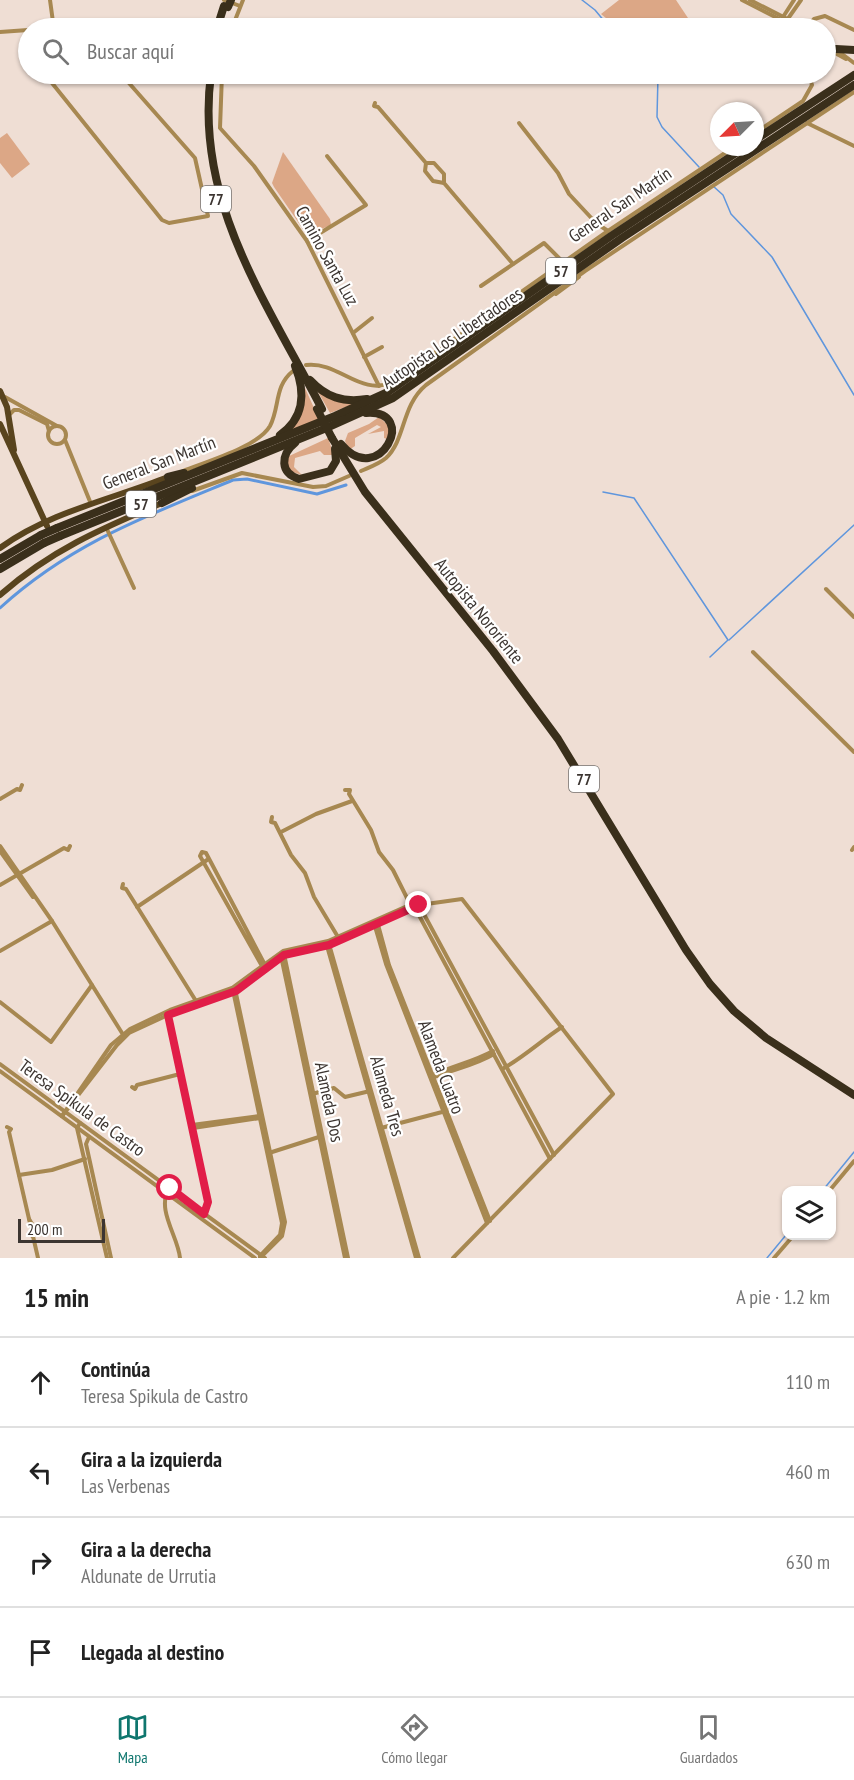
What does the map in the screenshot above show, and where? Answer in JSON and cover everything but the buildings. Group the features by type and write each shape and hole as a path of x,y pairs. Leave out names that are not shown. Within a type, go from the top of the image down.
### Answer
{"highway":[{"path":"222,18 227,3"},
{"path":"836,49 854,50"},
{"path":"764,134 854,75"},
{"name":"Autopista Nororiente","path":"209,84 209,139 221,204 242,255 334,437 365,492 493,651 549,727 600,804 686,950 710,984 758,1032 854,1095"},
{"name":"Autopista Los Libertadores","path":"220,467 266,444 380,396 417,374 597,246 854,85"},
{"name":"Autopista Los Libertadores","path":"712,174 734,156"},
{"name":"Autopista Los Libertadores","path":"0,559 42,539 220,467 362,413 420,381 699,182"},
{"path":"299,369 322,391 337,399 354,401 380,396"},
{"path":"266,444 289,428 300,412 302,389 299,369"},
{"path":"340,444 353,456 364,459 374,456 389,443 393,430 388,418 377,413 362,413"},
{"path":"301,438 287,450 284,461 288,473 302,480 325,474 333,467 337,456 334,437"},
{"name":"Autopista Nororiente","path":"334,437 374,496 498,651 558,731 688,945 712,980 737,1008 765,1031 854,1090"},
{"path":"168,477 220,467"},
{"path":"162,503 220,467"},
{"name":"Autopista Los Libertadores","path":"0,569 42,539"}],"main road":[{"path":"2,394 15,456"},
{"path":"0,418 8,416"},
{"path":"0,424 58,551"},
{"name":"General San Martín","path":"0,548 46,523 93,503 168,477"},
{"name":"General San Martín","path":"0,595 58,551 162,503"}],"street":[{"path":"50,0 52,18"},
{"path":"236,18 243,0"},
{"path":"742,0 780,18"},
{"path":"750,0 781,18"},
{"path":"785,18 794,0"},
{"path":"786,18 801,0"},
{"path":"227,3 240,6"},
{"path":"836,21 854,30"},
{"path":"0,32 18,31"},
{"path":"836,49 854,63"},
{"path":"836,54 854,63"},
{"path":"53,84 164,222 208,215 195,158 130,84"},
{"name":"Camino Santa Luz","path":"221,84 220,129 254,166 307,241 379,386"},
{"path":"764,127 807,97 811,84"},
{"name":"General San Martín","path":"379,386 393,382 412,370 608,231 807,123 854,92"},
{"path":"378,106 426,163 435,164 445,175 444,183"},
{"path":"519,123 558,173 569,194 597,224 608,231"},
{"path":"807,123 854,146"},
{"path":"307,241 366,206 327,156"},
{"name":"General San Martín","path":"712,174 727,156"},
{"path":"426,163 425,171 433,182 444,183 513,264"},
{"name":"General San Martín","path":"361,471 381,462 390,453 409,406 419,391 601,260 699,182"},
{"path":"481,286 544,243 563,262"},
{"path":"353,333 372,318"},
{"path":"364,357 382,347"},
{"path":"299,369 325,366 361,384 379,386"},
{"name":"General San Martín","path":"168,477 262,437 272,422 280,386 299,369"},
{"path":"2,394 65,430 66,448 93,503"},
{"path":"8,416 14,410 20,410 47,424 50,440 66,448"},
{"path":"49,431 57,426"},
{"path":"59,444 65,440"},
{"name":"General San Martín","path":"162,503 238,473 254,473 313,487 326,486 349,476"},
{"path":"106,527 134,588"},
{"path":"826,589 854,617"},
{"path":"753,652 854,752"},
{"path":"0,800 17,789"},
{"path":"349,794 370,828 378,852 393,870 415,906 552,1157"},
{"path":"280,832 316,814 352,801"},
{"path":"275,823 339,938"},
{"path":"0,846 51,921 123,1036"},
{"path":"0,885 64,849"},
{"path":"0,851 18,873"},
{"path":"137,907 205,859 264,966"},
{"path":"126,889 143,920 157,935 166,957 181,973 197,1003"},
{"path":"64,1113 123,1036 168,1013 234,990 282,954 327,943 415,906 460,899 466,902 613,1094 453,1258"},
{"path":"0,951 51,921"},
{"name":"Alameda Cuatro","path":"375,921 386,964 488,1222"},
{"name":"Alameda Tres","path":"327,943 417,1258"},
{"name":"Alameda Dos","path":"282,954 347,1258"},
{"path":"0,1002 47,1036 51,1042 91,986"},
{"path":"234,990 285,1228 281,1238 260,1257"},
{"path":"168,1013 208,1204 203,1216"},
{"path":"504,1069 562,1027"},
{"path":"432,1077 495,1052"},
{"name":"Teresa Spikula de Castro","path":"0,1064 64,1113 77,1128 91,1134 170,1188 203,1216 260,1257"},
{"name":"Teresa Spikula de Castro","path":"0,1071 80,1123 166,1193 203,1216"},
{"path":"137,1085 180,1074"},
{"path":"312,1094 334,1088 345,1097 370,1091"},
{"path":"380,1128 445,1112"},
{"path":"192,1127 261,1117"},
{"path":"80,1123 77,1128 87,1159 109,1258"},
{"path":"9,1132 28,1219 34,1227 32,1236 38,1258"},
{"path":"87,1159 86,1143 91,1134"},
{"path":"269,1153 321,1136"},
{"path":"19,1175 52,1170 87,1159"},
{"path":"834,1186 854,1161"},
{"path":"170,1188 166,1193 168,1224 180,1258"},
{"path":"774,1258 790,1240"},
{"path":"247,1258 248,1250"}],"shaded area":[{"path":"619,0 676,0 688,18 606,18 601,14"},
{"path":"7,133 30,164 12,178 0,163 0,138"},
{"path":"283,152 330,219 331,225 307,235 274,187 272,183"},
{"path":"305,388 319,419 283,434 291,428"},
{"path":"317,390 362,401 330,413"},
{"path":"379,417 390,427 387,439 384,438 384,431 368,434 381,427 377,425 355,438 355,446 349,450 345,441 348,433"},
{"path":"328,438 334,455 324,455 320,451 295,458 294,467 302,475 289,471 287,457"}],"waterway":[{"path":"582,0 602,18"},
{"path":"658,84 657,117 662,127 699,167"},
{"path":"713,186 723,195 731,214 772,257 854,395"},
{"path":"0,608 54,566 82,549 140,519 233,480 247,479 317,494 346,485"},
{"path":"603,492 634,498 728,640 710,657"},
{"path":"729,640 854,525"},
{"path":"826,1186 854,1152"},
{"path":"767,1258 782,1240"}],"route":[{"path":"170,1188 204,1214 207,1210 208,1202 168,1015 236,991 274,960 290,952 329,945 374,923 419,905"}]}
